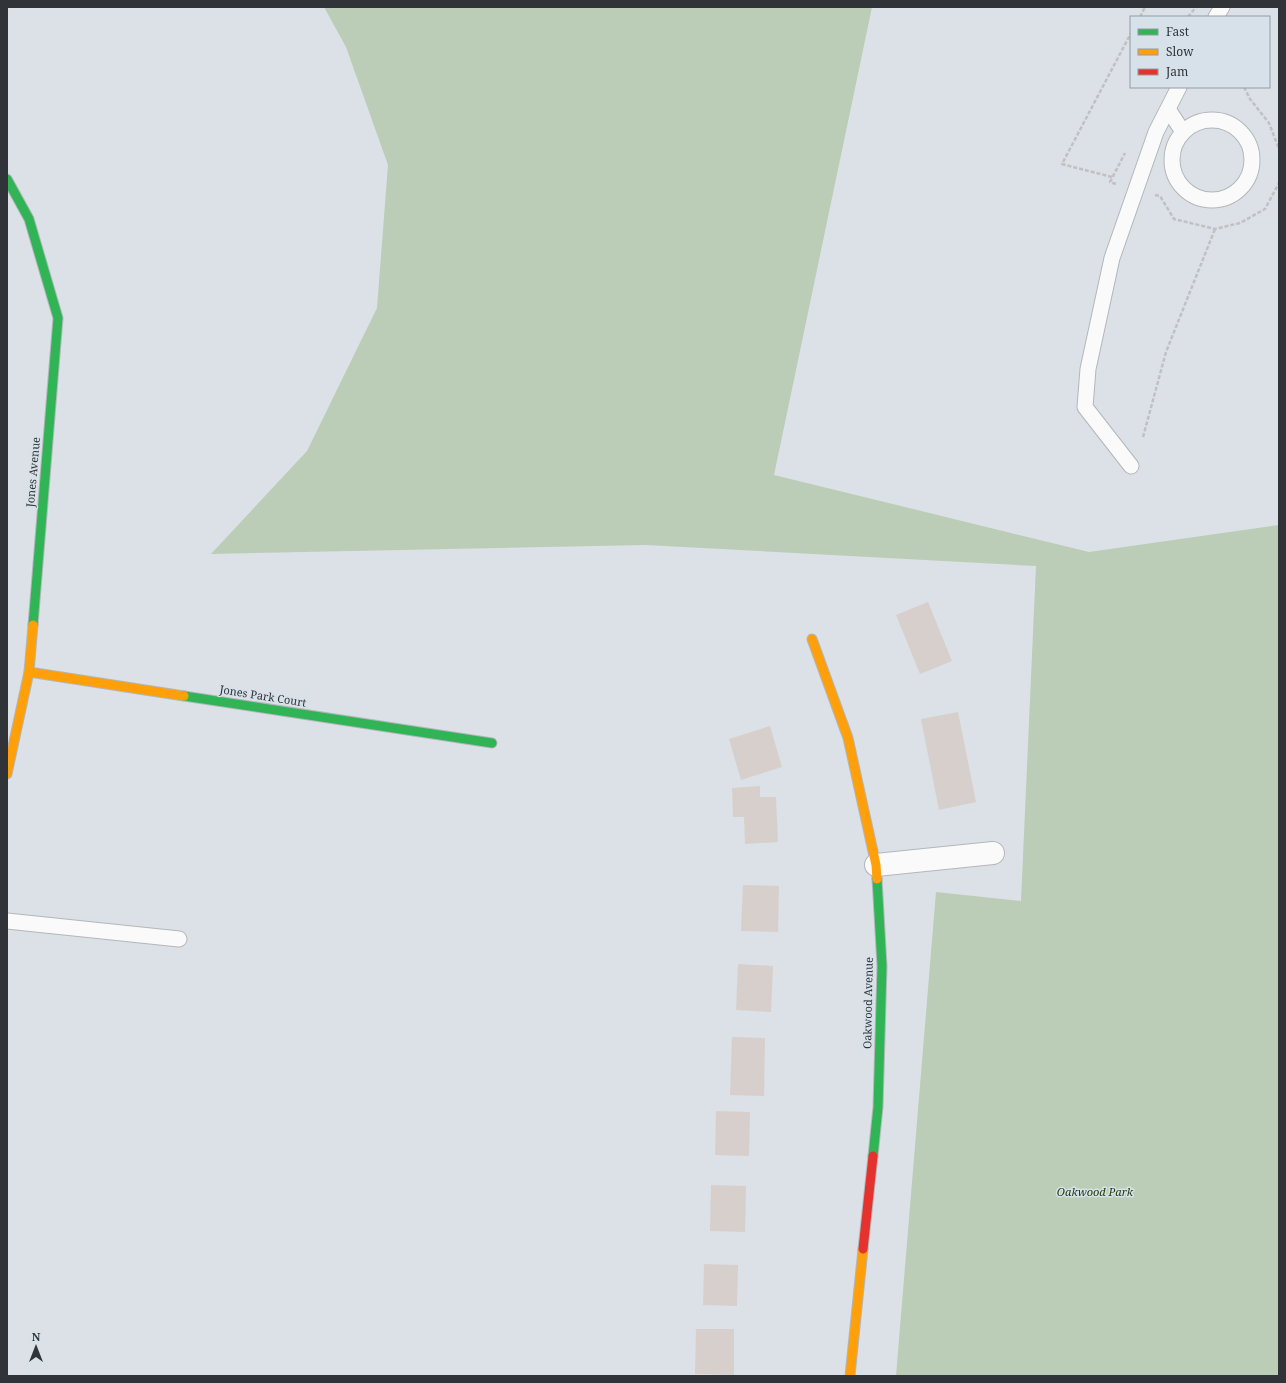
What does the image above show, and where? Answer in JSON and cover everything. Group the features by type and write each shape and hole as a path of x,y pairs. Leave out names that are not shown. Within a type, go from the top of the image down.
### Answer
{"street":[{"name":"Jones Avenue","path":"7,179 29,219 58,318 29,672 7,774"},
{"name":"Oakwood Avenue","path":"812,639 848,738 876,865 882,966 878,1107 850,1376"},
{"name":"Jones Park Court","path":"29,672 492,743"},
{"path":"876,865 993,853"}],"lane":[{"path":"1217,16 1222,7"},
{"path":"1131,466 1085,407 1088,369 1112,258 1156,132 1178,88"},
{"path":"1168,109 1183,132"},
{"path":"1208,120 1221,121 1234,126 1244,136 1250,148 1252,162 1249,175 1242,186 1232,194 1220,199 1207,200 1195,196 1184,189 1177,179 1173,167 1172,155 1176,142 1183,132 1194,124 1208,120"},
{"path":"7,921 179,939"}],"path":[{"path":"1140,16 1145,7"},
{"path":"1189,16 1196,7"},
{"path":"1112,177 1062,164 1130,35"},
{"path":"1244,88 1250,99 1269,123 1279,149"},
{"path":"1126,151 1110,182 1160,196 1174,219 1215,229 1240,223 1266,209 1279,183"},
{"path":"1143,437 1166,352 1215,229"}],"green space":[{"name":"Oakwood Park","path":"324,7 872,7 774,475 1089,552 1279,525 1279,1376 896,1376 936,892 1021,901 1036,566 646,545 211,554 307,451 377,308 388,165 346,47"}],"building":[{"path":"928,602 952,661 920,674 896,615"},
{"path":"958,712 976,802 939,810 921,719"},
{"path":"770,726 782,767 741,780 729,739"},
{"path":"760,786 760,797 776,797 778,842 745,844 744,817 733,817 732,788"},
{"path":"743,885 779,886 778,932 741,931"},
{"path":"738,964 773,966 771,1012 736,1010"},
{"path":"732,1037 765,1038 764,1096 730,1095"},
{"path":"716,1111 750,1112 749,1156 715,1155"},
{"path":"711,1185 746,1186 745,1232 710,1231"},
{"path":"704,1264 738,1265 737,1306 703,1305"},
{"path":"696,1329 734,1329 734,1375 695,1374"}],"traffic: fast":[{"path":"7,179 29,219 58,318 33,625"},
{"path":"184,696 492,743"},
{"path":"873,1156 878,1107 882,966 877,879"}],"traffic: slow":[{"path":"7,774 29,672 33,625"},
{"path":"812,639 848,738 876,865 877,879"},
{"path":"29,672 184,696"},
{"path":"850,1376 863,1249"}],"traffic: jam":[{"path":"863,1249 873,1156"}]}
